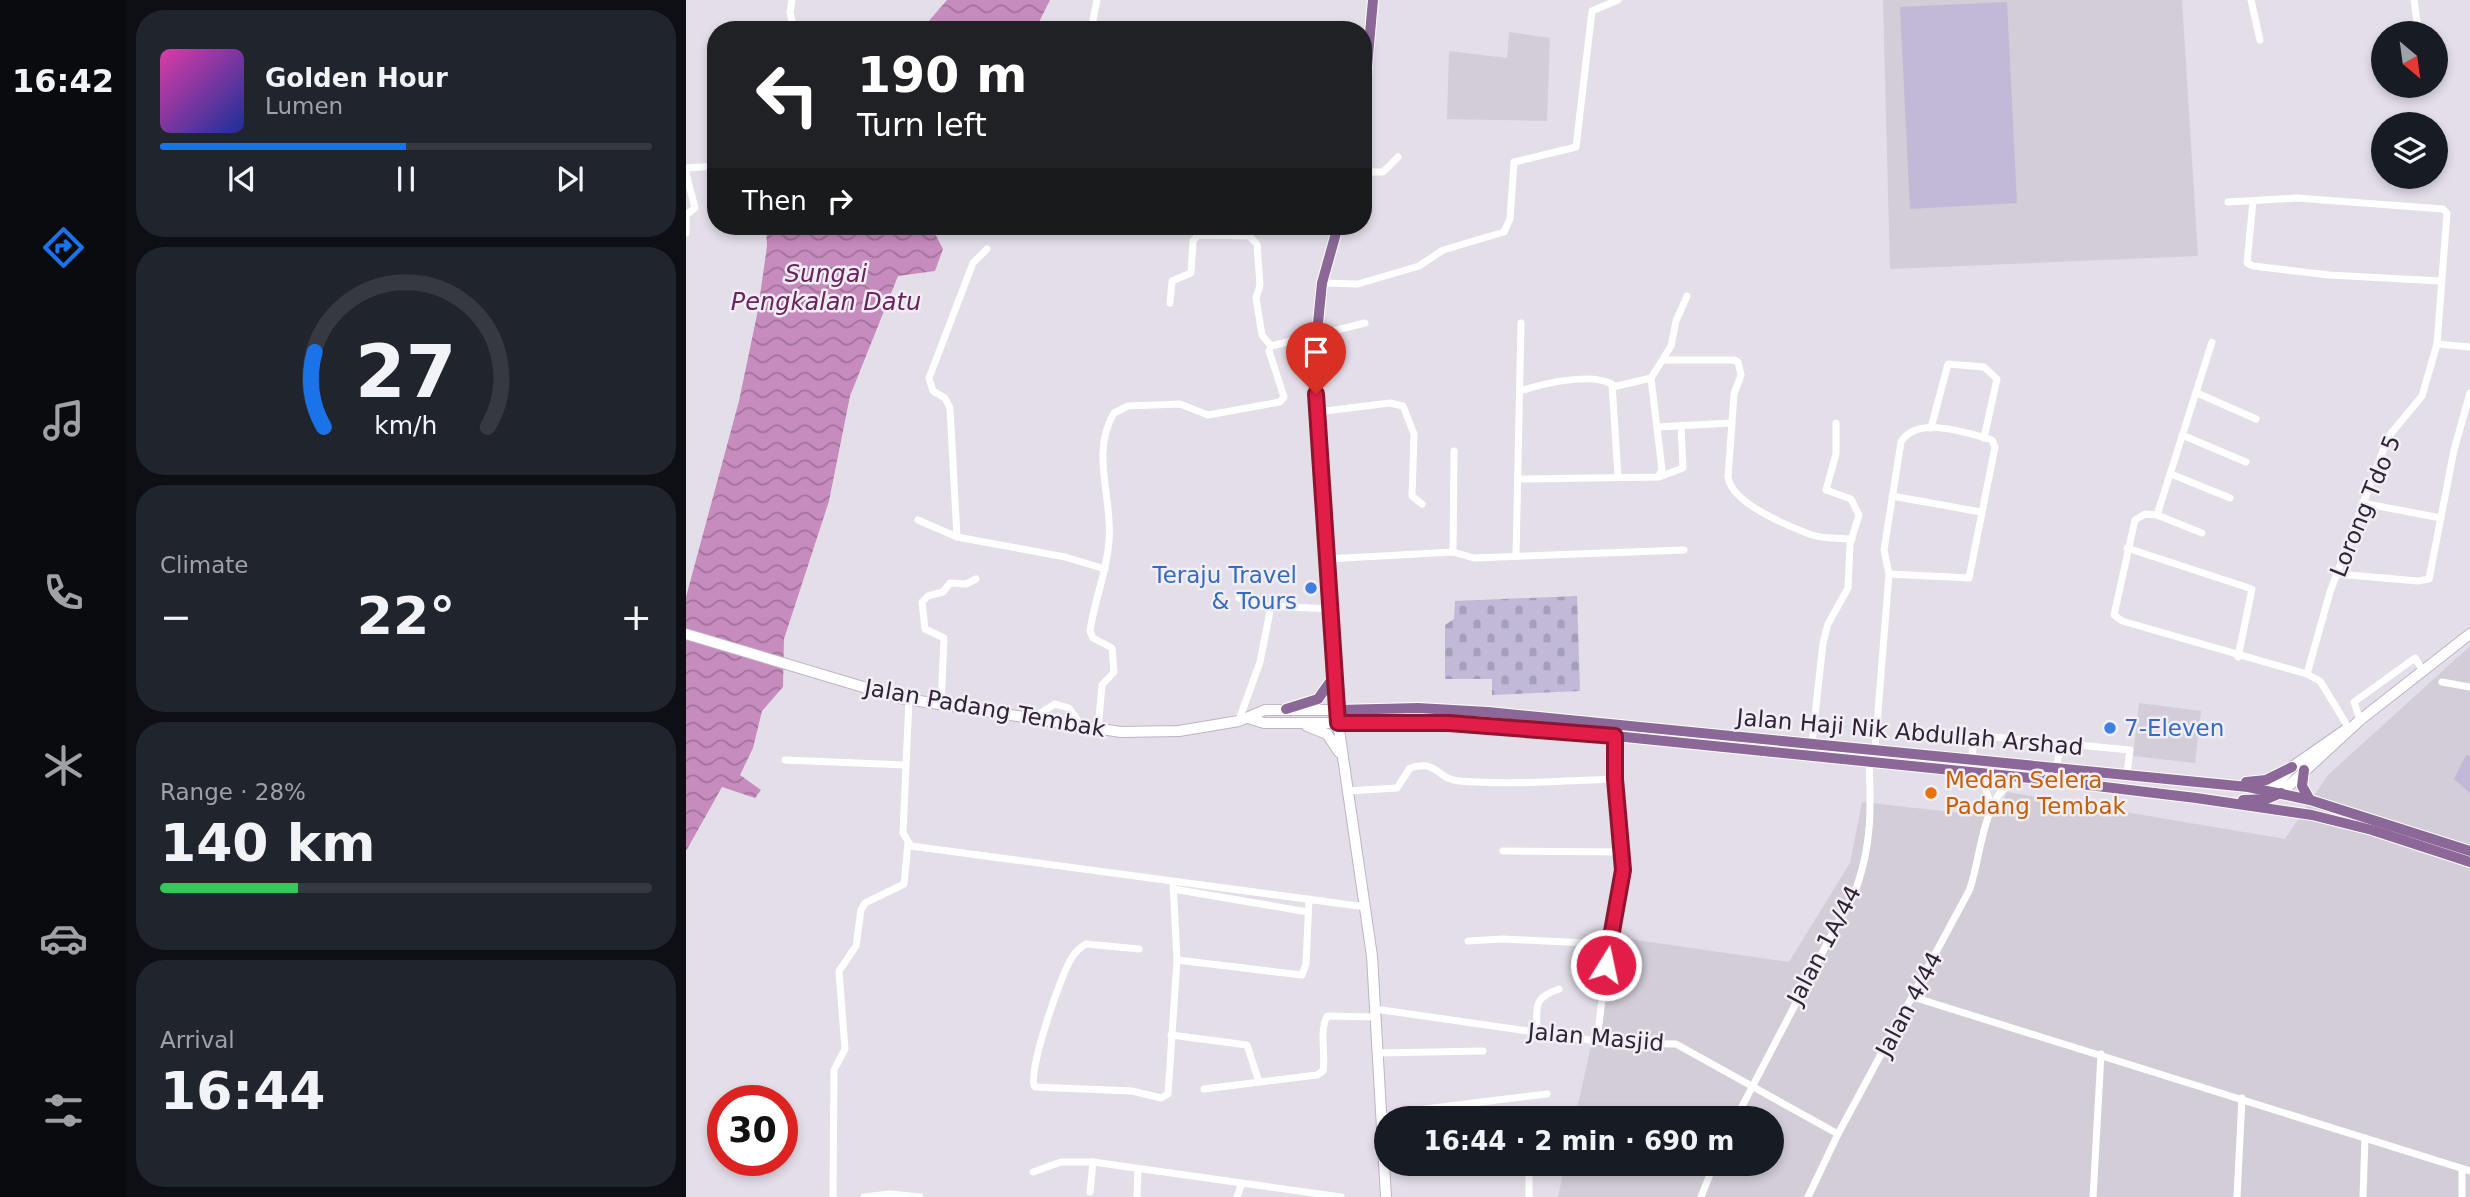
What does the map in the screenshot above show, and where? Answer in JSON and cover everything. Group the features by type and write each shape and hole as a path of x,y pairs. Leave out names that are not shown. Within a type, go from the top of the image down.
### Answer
{"main road":[{"path":"1371,21 1373,0"},
{"path":"1335,235 1322,283 1316,334 1317,412 1341,758 1366,907 1380,1106"},
{"name":"Jalan Padang Tembak","path":"686,634 846,683 909,699 1098,729 1165,732 1243,719 1265,710 1337,710"},
{"path":"2196,798 2259,800 2275,794 2353,726 2470,634"},
{"path":"1286,709 1318,699 1336,674"},
{"name":"Jalan Haji Nik Abdullah Arshad","path":"1337,710 1418,708 1488,712 2219,784 2310,800 2470,851"},
{"name":"Jalan Padang Tembak","path":"1243,719 1264,723 1338,723"},
{"path":"1292,722 1327,734 1341,758"},
{"name":"Jalan Haji Nik Abdullah Arshad","path":"1338,723 1449,723 1615,736 2030,778 2196,798 2312,815 2372,830 2470,862"},
{"path":"2219,784 2266,780 2292,767 2353,726"},
{"path":"2275,794 2292,767"},
{"path":"2304,770 2302,786 2310,800"},
{"path":"2275,794 2312,815"},
{"path":"1385,1176 1386,1197"}],"street":[{"path":"792,0 792,21"},
{"path":"1093,21 1097,0"},
{"path":"1322,283 1360,283 1419,266 1443,250 1504,232 1510,219 1514,162 1576,147 1592,11 1618,0"},
{"path":"2251,0 2260,40"},
{"path":"2414,0 2417,21"},
{"path":"1372,171 1386,170 1398,157"},
{"path":"686,233 686,215 695,208 686,171 707,168"},
{"name":"Lorong Tdo 5","path":"2253,201 2297,198 2445,210 2437,344 2421,397 2388,437 2337,573 2307,674"},
{"path":"2228,202 2253,201 2247,262 2329,275 2440,281"},
{"path":"1170,303 1172,281 1191,273 1193,241 1198,235 1248,236 1257,244 1260,285 1256,298 1262,335 1271,346"},
{"path":"957,537 950,408 945,398 933,391 929,378 973,263 988,249"},
{"path":"1658,477 1662,470 1651,379 1671,346 1676,319 1687,296"},
{"path":"1271,346 1365,323"},
{"path":"1516,556 1521,323"},
{"path":"2157,515 2212,342"},
{"path":"2437,344 2470,347"},
{"path":"1098,729 1102,685 1114,672 1111,648 1093,638 1090,631 1105,569 1110,527 1103,481 1104,436 1114,413 1128,407 1180,404 1208,415 1280,402 1284,397 1269,351 1271,346"},
{"path":"1663,360 1738,362 1741,375 1734,394 1728,477 1735,495 1813,535 1852,539"},
{"path":"1931,428 1948,364 1984,367 1997,379 1984,438"},
{"path":"1520,391 1556,381 1604,381 1613,387 1651,379"},
{"path":"1613,387 1618,477"},
{"path":"2197,393 2256,419"},
{"path":"2337,573 2418,581 2424,581 2431,574 2470,393"},
{"path":"1317,412 1390,403 1403,406 1414,434 1412,496 1422,504"},
{"path":"1812,743 1823,642 1828,624 1848,588 1852,539 1859,515 1858,508 1851,499 1830,493 1825,485 1835,456 1836,423"},
{"path":"1657,428 1732,424"},
{"path":"1519,479 1658,477 1683,468 1681,426"},
{"path":"1874,749 1889,574 1884,551 1901,442 1907,432 1931,428 1992,440 1995,447 1969,578 1889,574"},
{"path":"2182,435 2246,462"},
{"path":"1452,552 1454,450"},
{"path":"2171,474 2230,498"},
{"path":"1892,496 1981,512"},
{"path":"2362,503 2441,518"},
{"path":"2202,533 2157,515 2145,514 2135,520 2114,615 2122,621 2238,657 2307,674 2320,681 2353,726"},
{"path":"918,520 957,537 1065,557 1105,569"},
{"path":"2127,548 2252,589 2238,657"},
{"path":"1327,559 1452,552 1474,558 1684,550"},
{"path":"942,705 944,638 925,629 922,602 928,596 943,592 950,583 966,584 976,579"},
{"path":"1239,598 1258,606 1330,609"},
{"path":"1243,719 1271,606"},
{"path":"2353,726 2354,702 2415,657 2423,671"},
{"path":"2442,682 2470,687"},
{"path":"833,1197 834,1070 845,1049 839,971 856,946 861,910 865,903 904,884 908,843 903,833 909,699"},
{"path":"1031,719 1055,704 1069,708 1083,727"},
{"path":"1972,758 1974,735 2130,750 2127,774"},
{"path":"1597,1040 1609,944 1619,906 1623,852 1615,779 1615,736"},
{"path":"2057,766 2060,744"},
{"path":"785,760 905,765"},
{"name":"Jalan 1A/44","path":"1741,1106 1857,886 1869,847 1869,761"},
{"path":"1347,791 1397,788 1410,768 1427,765 1434,766 1447,779 1458,781 1518,783 1615,779"},
{"path":"1968,773 1984,784 1991,804"},
{"path":"1991,804 2006,784 2030,778"},
{"name":"Jalan 4/44","path":"1808,1197 1838,1133 1969,891 1978,867 1991,804"},
{"path":"908,843 917,848 1173,886 1308,912"},
{"path":"1503,850 1623,852"},
{"path":"1173,886 1366,907"},
{"path":"1139,949 1086,944 1079,948 1065,972 1032,1076 1032,1083 1041,1090 1132,1091 1161,1098 1168,1094 1177,960 1173,886"},
{"path":"1177,960 1296,976 1304,972 1306,964 1309,899"},
{"path":"1468,941 1502,939 1609,944"},
{"path":"1536,1033 1538,1002 1544,994 1559,989"},
{"path":"1913,997 2466,1170 2462,1197"},
{"name":"Jalan Masjid","path":"1259,1082 1317,1075 1323,1071 1324,1021 1329,1014 1375,1013 1597,1040 1676,1044 1752,1083 1838,1133"},
{"path":"1171,1035 1247,1045 1259,1082 1204,1089"},
{"path":"1377,1053 1483,1051"},
{"path":"2093,1197 2101,1054"},
{"path":"1449,1106 1547,1094"},
{"path":"2237,1197 2242,1098"},
{"path":"2363,1197 2365,1138"},
{"path":"1032,1172 1061,1162 1093,1162 1341,1197"},
{"path":"1090,1192 1093,1162"},
{"path":"1137,1197 1138,1169"},
{"path":"1529,1176 1529,1197"},
{"path":"1701,1197 1709,1176"},
{"path":"1237,1197 1242,1183"},
{"path":"864,1197 890,1194 920,1197"}],"shaded area":[{"path":"1883,0 2182,0 2198,256 1890,269"},
{"path":"1509,32 1550,38 1547,121 1447,119 1449,51 1507,58"},
{"path":"2470,646 2470,1197 1558,1197 1562,1176 1784,1176 1784,1106 1578,1106 1615,937 1789,962 1850,863 1862,802 1996,817 2007,792 2285,839 2328,775"},
{"path":"2139,703 2201,711 2195,763 2133,756"}],"green space":[{"path":"2007,2 2017,203 1910,209 1900,7"},
{"path":"1577,596 1580,691 1492,695 1492,679 1445,679 1445,625 1454,619 1455,601"},
{"path":"2466,755 2470,756 2470,793 2454,779"}],"water":[{"path":"947,0 1050,0 1040,21 929,21"},
{"name":"Sungai Pengkalan Datu","path":"766,235 936,235 943,249 935,271 898,276 850,396 829,501 784,639 783,687 762,711 753,748 740,775 761,790 755,798 722,787 686,851 686,597 739,401 758,310"}],"place":[{"name":"Teraju Travel & Tours","path":"1311,588"},
{"name":"7-Eleven","path":"2110,728"},
{"name":"Medan Selera Padang Tembak","path":"1931,793"}],"route":[{"path":"1316,394 1338,723 1449,723 1615,736 1615,779 1623,870 1619,906 1606,965"}]}
